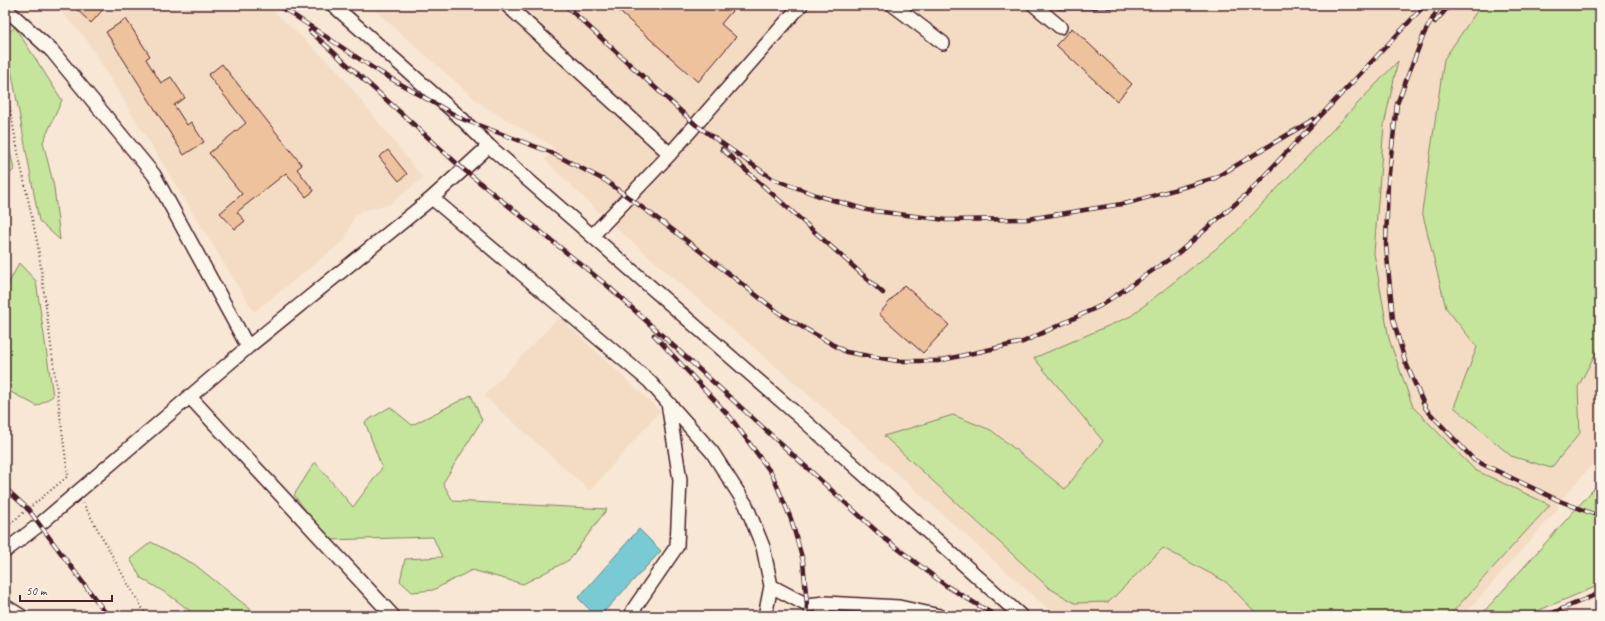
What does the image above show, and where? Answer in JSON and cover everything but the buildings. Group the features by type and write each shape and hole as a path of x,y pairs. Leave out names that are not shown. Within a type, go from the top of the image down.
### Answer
{"street":[{"path":"333,5 462,119 489,146 809,425 1021,616"},
{"path":"506,5 670,154"},
{"path":"592,236 670,154 801,5"},
{"path":"893,5 943,43"},
{"path":"1034,5 1060,26"},
{"path":"5,8 52,51 154,175 248,347"},
{"path":"5,551 248,347 432,198 489,146"},
{"path":"432,198 649,381 712,452 746,505 763,547 771,586 765,616"},
{"path":"189,396 393,616"},
{"path":"632,616 632,610 677,546 680,480 668,403"},
{"path":"771,586 807,605 825,603 899,607 940,616"},
{"path":"822,616 825,603"},
{"path":"5,606 21,616"}],"path":[{"path":"5,84 38,246 68,476 129,586 148,616"},
{"path":"5,528 68,476"}],"shaded area":[{"path":"55,5 267,5 336,69 423,178 390,204 362,211 354,217 345,240 254,312 86,39"},
{"path":"369,5 1600,5 1600,456 1557,504 1559,508 1463,616 1056,616 827,411 607,220 545,160 554,147 483,106"},
{"path":"559,317 660,411 590,491 484,396"}],"green space":[{"path":"1481,5 1600,5 1600,345 1578,387 1580,433 1551,468 1511,456 1454,407 1477,347 1446,308 1422,211 1444,59"},
{"path":"15,27 62,100 43,142 54,187 60,240 39,221 5,36"},
{"path":"1398,61 1384,125 1374,253 1389,339 1413,407 1475,470 1550,505 1449,616 1259,616 1226,582 1163,548 1109,602 1075,603 1049,588 884,436 953,415 991,430 1065,489 1103,441 1034,358 1131,316 1232,236"},
{"path":"5,126 14,170 5,178"},
{"path":"19,263 36,281 53,396 37,406 5,389 5,291"},
{"path":"471,395 482,420 443,483 453,501 607,509 569,560 523,584 472,570 433,590 412,592 400,581 405,559 442,557 433,537 328,540 294,495 315,462 353,507 382,468 365,422 390,407 412,425"},
{"path":"1600,482 1600,585 1525,616 1480,616"},
{"path":"151,542 194,564 259,616 197,616 169,595 141,578 130,559"}],"water":[{"path":"639,529 661,551 600,616 596,616 578,598"}],"railway":[{"path":"275,5 289,12"},
{"path":"565,5 696,125 773,179 819,196 867,210 946,220 1028,219 1128,203 1215,178 1314,119"},
{"path":"1044,5 1063,8 1175,5"},
{"path":"286,10 376,70 462,119 550,152 606,181 673,230 783,316 846,352 898,361 938,361 1023,342 1100,306 1177,254 1248,193 1425,5"},
{"path":"1440,5 1424,34 1397,104 1388,182 1386,245 1393,319 1405,361 1426,409 1474,460 1560,501 1596,515 1600,515"},
{"path":"1435,22 1450,5"},
{"path":"310,31 463,169 609,287 884,538 945,585 996,616"},
{"path":"722,149 883,293"},
{"path":"654,335 731,418 772,474 791,519 803,561 807,605 806,616"},
{"path":"5,488 28,509 108,616"},
{"path":"1545,616 1600,593"}]}
